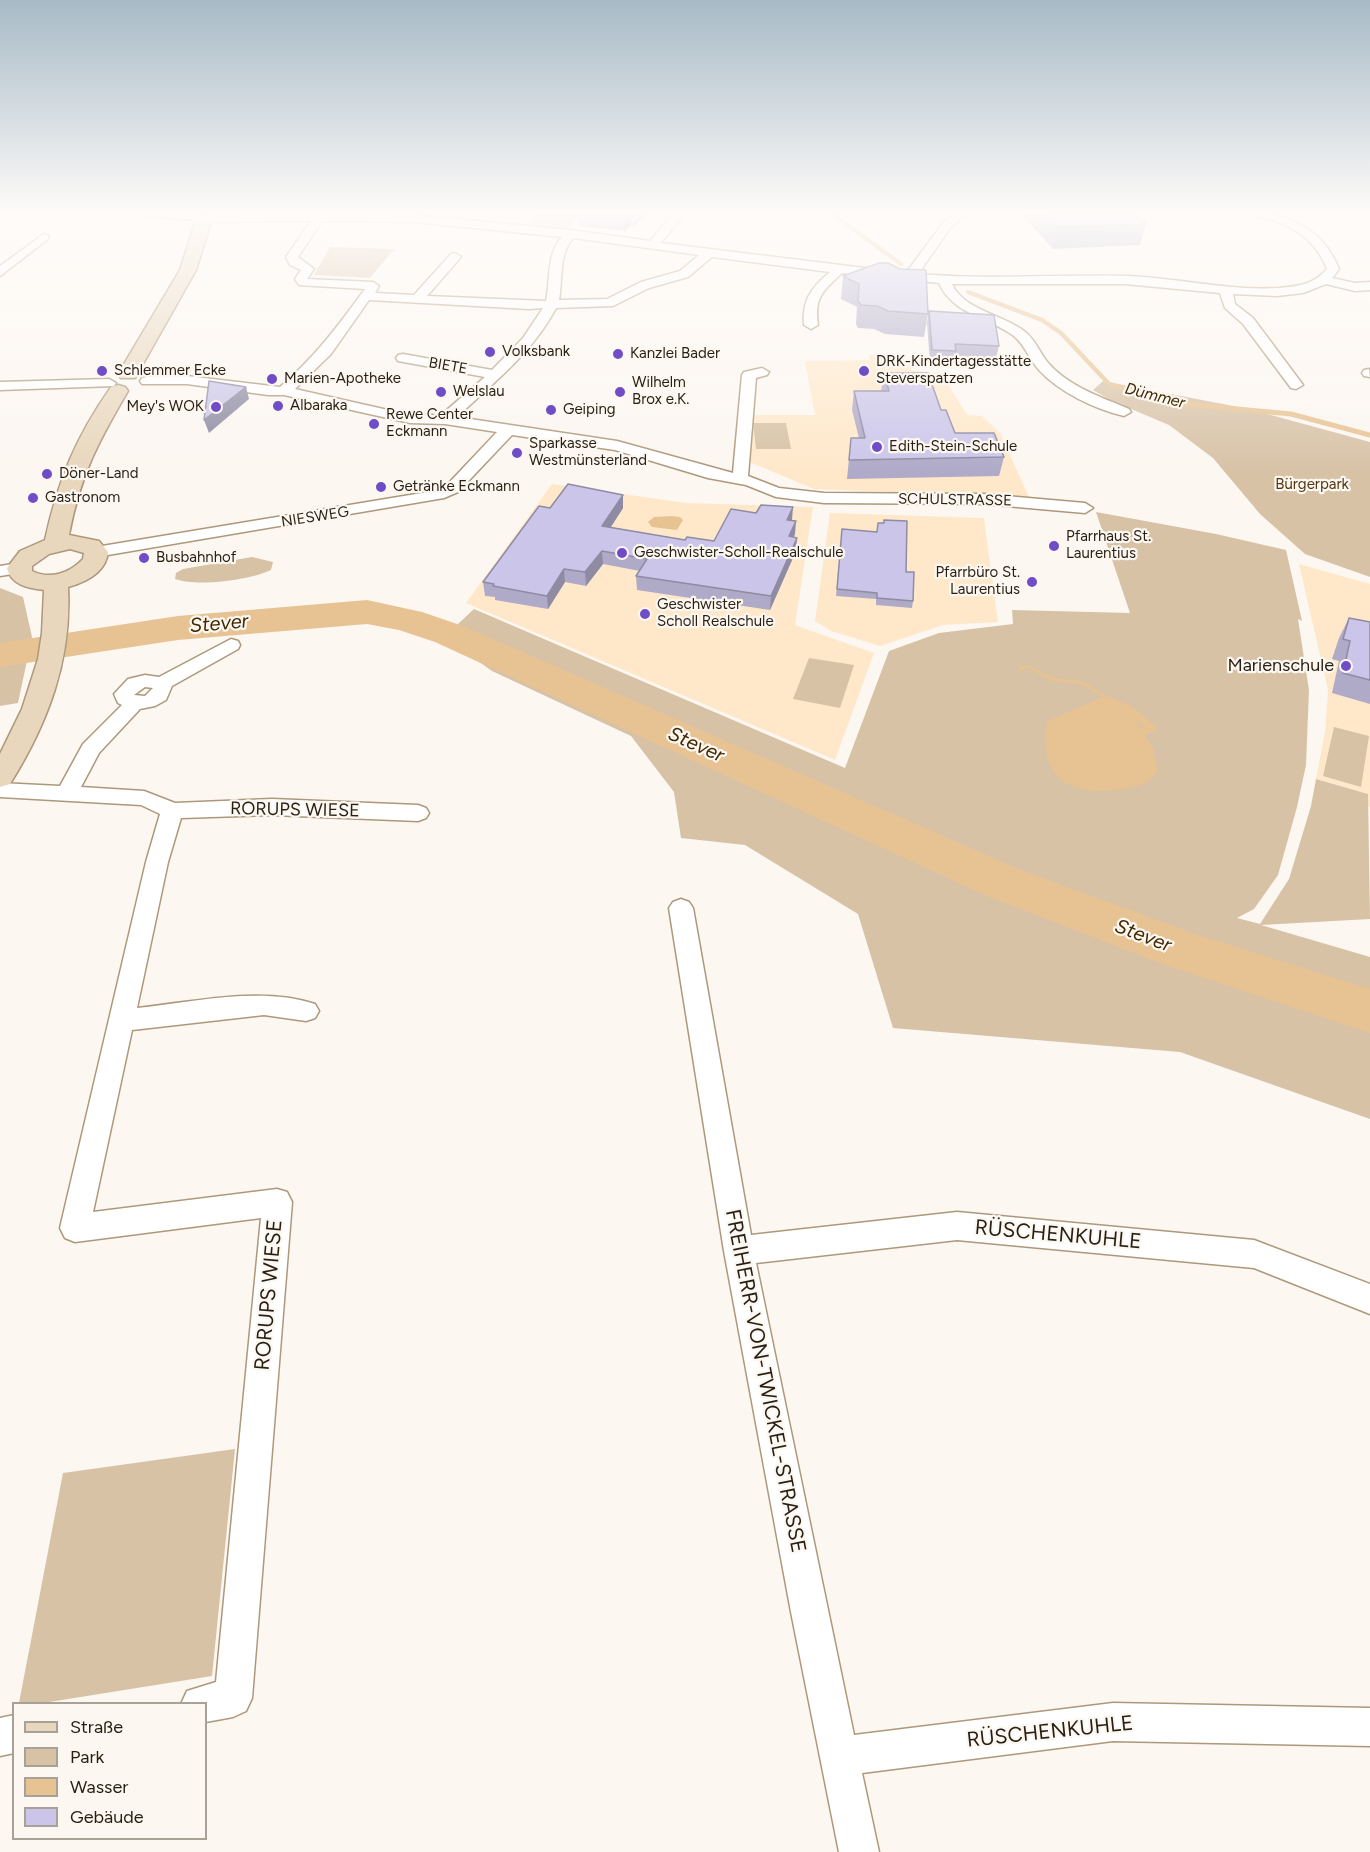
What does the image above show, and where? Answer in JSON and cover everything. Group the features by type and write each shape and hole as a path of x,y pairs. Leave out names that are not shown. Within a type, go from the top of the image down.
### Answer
{"street":[{"path":"56,544 65,498 87,442 118,383 170,299"},
{"path":"284,391 312,367 326,351 364,299"},
{"path":"444,299 551,305 609,303 616,299"},
{"path":"445,420 533,335 553,299"},
{"path":"810,299 808,310 811,326"},
{"path":"956,299 1019,333 1028,342 1043,366 1055,377 1087,396 1124,412"},
{"path":"1228,299 1229,305 1248,321 1296,385"},
{"name":"BIETE","path":"403,358 493,374"},
{"path":"0,386 118,383 144,376 147,381 187,380 268,391 284,391 410,419 445,420 617,446 714,475 745,480 749,375 762,372"},
{"name":"NIESWEG","path":"96,552 438,495 452,489 508,430"},
{"name":"SCHULSTRASSE","path":"745,480 776,492 824,498 983,499 1085,508"},
{"path":"82,543 91,546 96,552 95,561 90,567 76,576 56,582 29,580 10,570 31,554 56,544 82,543"},
{"path":"0,777 32,718 50,662 57,627 56,582"},
{"path":"67,793 90,749 135,703 156,699 164,688 161,684 231,645"},
{"name":"RORUPS WIESE","path":"0,790 144,798 172,811 272,807 418,813"},
{"name":"RORUPS WIESE","path":"172,811 157,862 75,1228 277,1202 233,1698 207,1703"},
{"name":"FREIHERR-VON-TWICKEL-STRASSE","path":"681,908 739,1251 859,1852"},
{"path":"123,1020 264,1005 306,1011"},
{"name":"RÜSCHENKUHLE","path":"739,1251 957,1226 1254,1254 1370,1299"},
{"name":"RÜSCHENKUHLE","path":"839,1756 1113,1722 1370,1727"}],"shaded area":[{"name":"Edith-Stein-Schule","path":"901,354 912,370 941,373 967,415 982,416 1000,433 1029,497 814,489 747,461 750,415 815,415 805,361 870,360 869,355"},
{"name":"Geschwister Scholl Realschule","path":"552,484 686,503 813,507 795,625 874,653 835,760 466,603"},
{"path":"830,513 984,518 998,622 943,625 880,646 831,631 815,621"},
{"name":"Marienschule","path":"1299,564 1370,584 1370,807 1367,806 1368,794 1316,779 1325,732 1328,690"}],"green space":[{"name":"Bürgerpark","path":"1103,381 1249,409 1370,442 1370,577 1305,554 1260,514 1213,458 1169,425 1110,400 1093,390"},
{"path":"753,423 786,423 791,449 756,449"},
{"path":"1096,512 1216,534 1286,550 1302,621 1298,619 1309,690 1306,765 1278,875 1254,909 1237,918 1260,924 1289,879 1311,806 1316,779 1368,794 1370,919 1261,925 1370,957 1370,1119 1180,1052 893,1028 858,914 745,845 681,838 674,792 631,736 492,671 444,637 474,609 845,768 889,651 939,633 1013,624 1012,610 1130,613"},
{"path":"252,557 273,562 271,570 250,577 224,581 197,582 175,579 176,573 183,569"},
{"path":"0,588 23,597 32,637 18,703 0,706"},
{"path":"809,658 854,665 840,708 793,699"},
{"path":"1334,727 1369,736 1361,787 1323,776"},
{"path":"235,1449 212,1676 49,1702 19,1702 63,1473"}],"water":[{"path":"672,516 683,520 677,530 652,527 648,522 654,517"},
{"path":"1020,666 1029,666 1054,678 1081,681 1137,709 1133,715 1153,749 1158,770 1152,778 1128,788 1101,791 1087,790 1064,782 1052,769 1047,756 1047,721 1103,697 1080,684 1052,681 1028,668 1019,671 1016,669"}],"building":[{"path":"927,299 928,314 888,311 877,306 861,305 858,301"},
{"path":"929,311 994,315 999,346 955,344 956,351 932,350"},
{"path":"884,373 928,373 941,410 946,410 955,433 994,433 1004,457 849,460 851,438 865,438 854,391 889,391"},
{"path":"209,381 246,387 204,420"},
{"name":"Geschwister-Scholl-Realschule","path":"568,484 623,495 602,526 685,540 687,537 714,541 731,509 756,513 761,505 793,507 787,520 796,521 789,536 797,538 771,596 636,576 647,559 602,551 585,572 564,569 547,596 483,582 539,506 550,508"},
{"path":"884,520 907,521 906,572 914,572 913,601 877,598 877,593 837,589 842,529 877,532 878,523 884,523"},
{"path":"1349,618 1370,622 1370,680 1343,673 1350,641 1343,639"}],"waterway":[{"name":"Dümmer","path":"988,299 1042,320 1061,333 1109,384 1145,395"},
{"name":"Dümmer","path":"1140,393 1172,403 1291,414 1370,435"},
{"name":"Stever","path":"0,655 178,628 367,612 408,620 449,634 1004,883 1183,951 1370,1011"},
{"path":"1127,708 1152,728 1144,731"}],"place":[{"name":"Volksbank","path":"490,352"},
{"name":"Kanzlei Bader","path":"618,354"},
{"name":"Schlemmer Ecke","path":"102,371"},
{"name":"DRK-Kindertagesstätte Steverspatzen","path":"864,371"},
{"name":"Marien-Apotheke","path":"272,379"},
{"name":"Welslau","path":"441,392"},
{"name":"Wilhelm Brox e.K.","path":"620,392"},
{"name":"Albaraka","path":"278,406"},
{"name":"Mey's WOK","path":"216,407"},
{"name":"Geiping","path":"551,410"},
{"name":"Rewe Center Eckmann","path":"374,424"},
{"name":"Edith-Stein-Schule","path":"877,447"},
{"name":"Sparkasse Westmünsterland","path":"517,453"},
{"name":"Döner-Land","path":"47,474"},
{"name":"Getränke Eckmann","path":"381,487"},
{"name":"Gastronom","path":"33,498"},
{"name":"Pfarrhaus St. Laurentius","path":"1054,546"},
{"name":"Geschwister-Scholl-Realschule","path":"622,553"},
{"name":"Busbahnhof","path":"144,558"},
{"name":"Pfarrbüro St. Laurentius","path":"1032,582"},
{"name":"Geschwister Scholl Realschule","path":"645,614"},
{"name":"Marienschule","path":"1346,666"}]}
